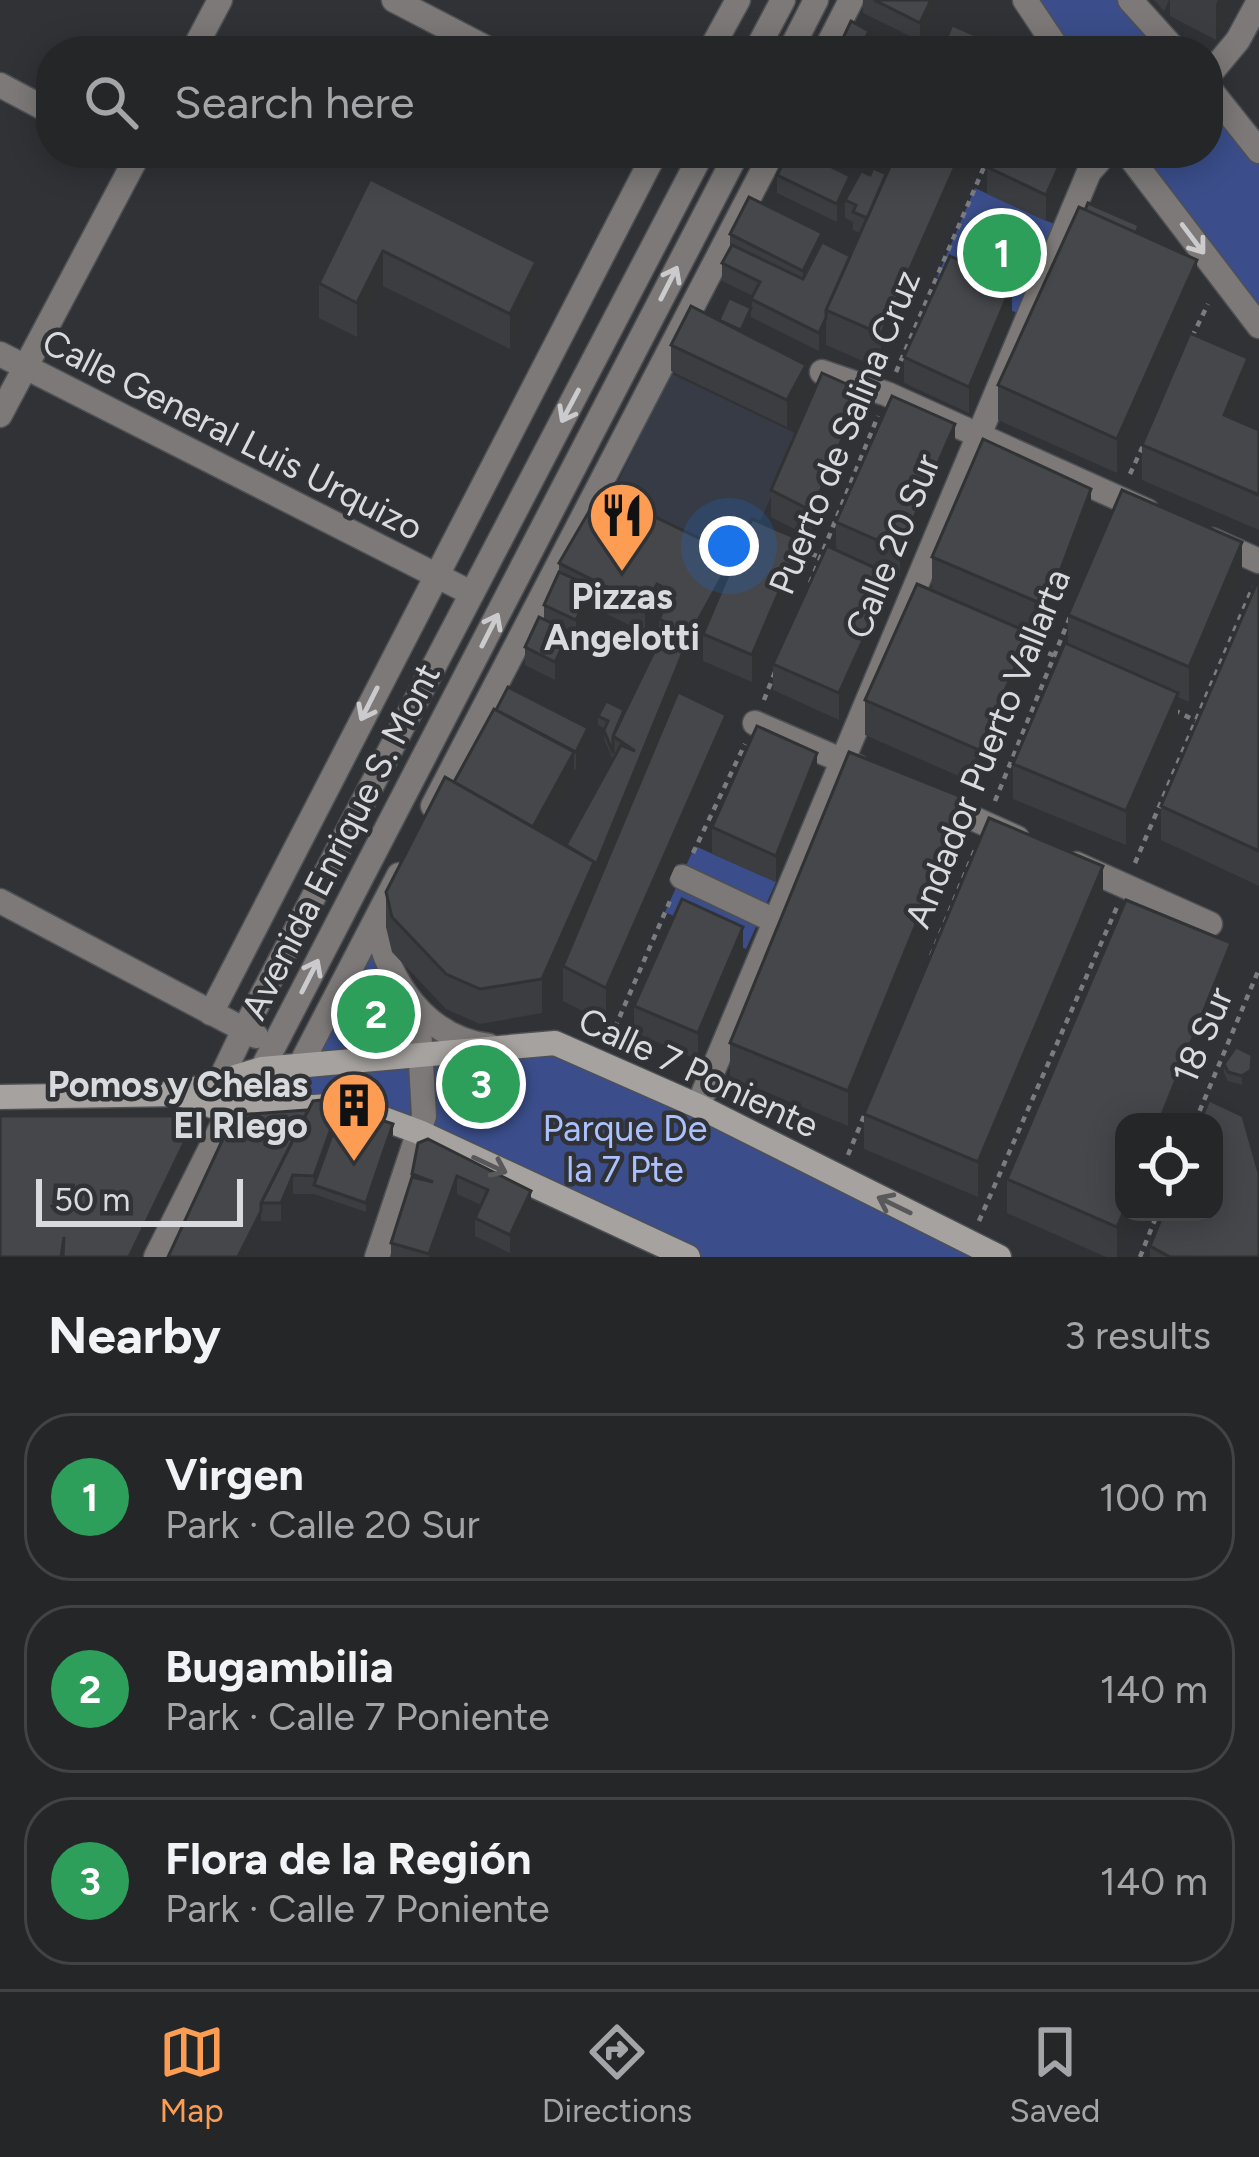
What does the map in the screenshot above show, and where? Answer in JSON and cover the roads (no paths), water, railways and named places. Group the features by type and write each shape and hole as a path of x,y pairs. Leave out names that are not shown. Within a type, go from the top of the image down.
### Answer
{"main road":[{"name":"Calle 7 Poniente","path":"179,1094 262,1069 555,1043 698,1106 999,1257"},
{"path":"0,1097 179,1094 229,1112 346,1105 419,1132 688,1257"}],"street":[{"path":"201,36 220,0"},
{"path":"394,0 463,36"},
{"path":"718,36 738,0"},
{"path":"764,36 783,0"},
{"path":"798,36 816,0"},
{"path":"833,36 851,0"},
{"path":"1025,0 1049,36"},
{"path":"1130,0 1162,36"},
{"path":"1223,58 1259,1"},
{"path":"0,85 36,104"},
{"path":"1223,106 1259,151"},
{"path":"0,415 128,168"},
{"path":"211,1013 647,168"},
{"name":"Avenida Enrique S. Mont","path":"221,1078 694,168"},
{"name":"Avenida Enrique S. Mont","path":"156,1257 229,1112 262,1069 729,168"},
{"path":"279,1106 764,168"},
{"name":"Calle 20 Sur","path":"698,1106 1093,168"},
{"path":"1138,168 1259,326"},
{"name":"Calle General Luis Urquizo","path":"0,354 433,578 472,593"},
{"path":"822,372 887,394 1259,561"},
{"path":"755,723 883,778"},
{"path":"924,796 1210,924"},
{"path":"308,824 344,838"},
{"path":"682,877 775,921"},
{"path":"4,905 274,1046"},
{"path":"376,921 390,967 418,1010 453,1038 498,1048"},
{"path":"377,1257 419,1132 425,1093 418,1054 418,1010"},
{"path":"221,1078 229,1112"}],"place":[{"name":"Virgen","path":"1002,253"},
{"name":"Pizzas Angelotti","path":"622,574"},
{"name":"Bugambilia","path":"376,1014"},
{"name":"Flora de la Región","path":"481,1084"},
{"name":"Pomos y Chelas El RIego","path":"354,1164"}],"park label":[{"name":"Parque De la 7 Pte","path":"625,1148"}]}
